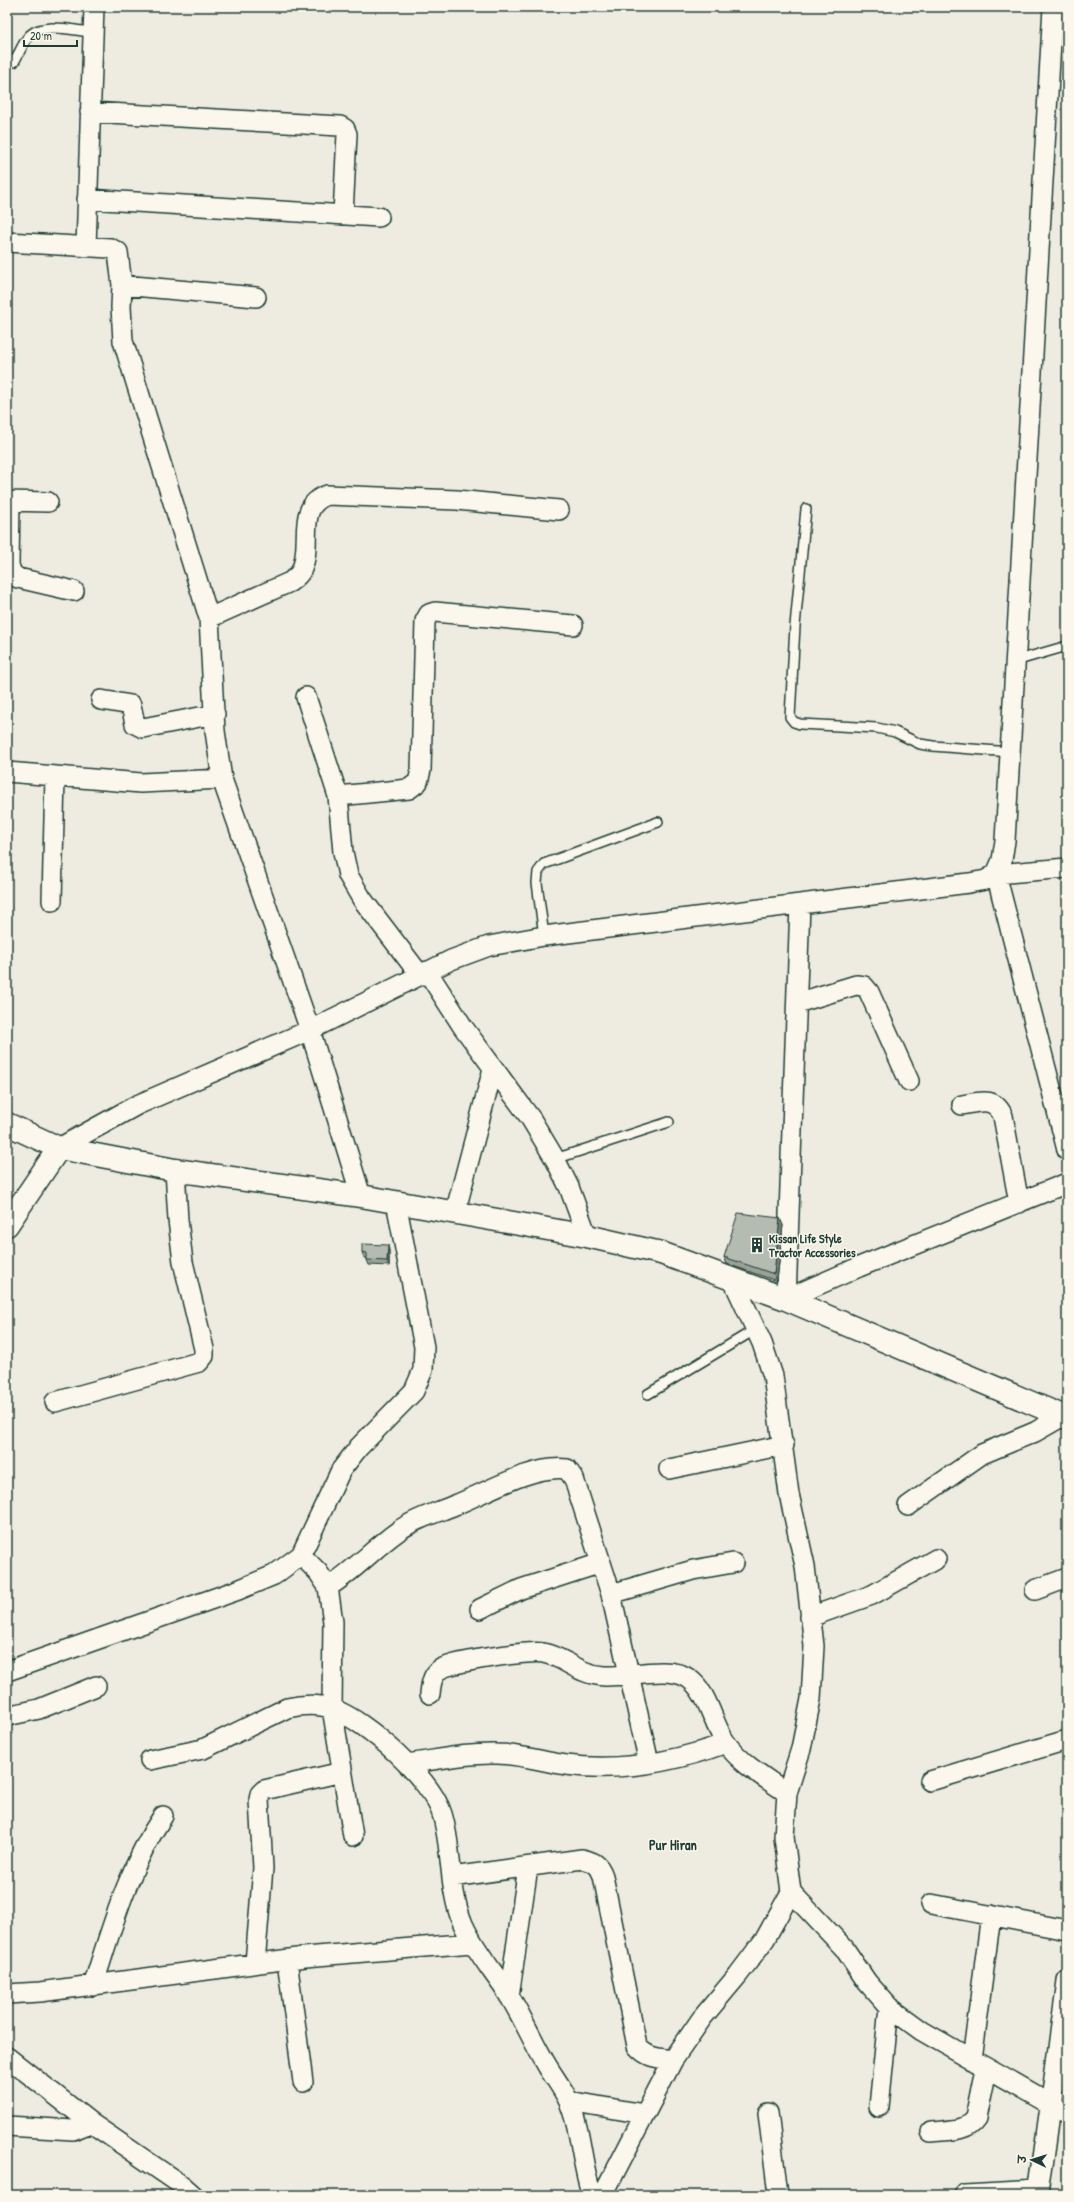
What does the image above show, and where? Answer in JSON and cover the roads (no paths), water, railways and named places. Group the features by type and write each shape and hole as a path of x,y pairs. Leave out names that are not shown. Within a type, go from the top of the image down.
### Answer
{"main road":[{"path":"7,1124 59,1148 175,1170 396,1202 588,1236 661,1253 786,1299 1065,1417"},
{"path":"7,1225 59,1148"}],"street":[{"path":"86,247 94,7"},
{"path":"1053,7 1005,841 1002,860 996,874 1067,1150"},
{"path":"90,112 340,126 345,129 347,134 343,215"},
{"path":"87,199 379,217"},
{"path":"7,242 110,248 118,252 122,285 120,307 123,341 209,618 215,714 222,779 310,1030 361,1196"},
{"path":"122,285 256,297"},
{"path":"209,618 290,582 301,572 306,560 309,508 316,499 327,495 457,500 559,510"},
{"path":"48,502 9,501 9,565 12,574 18,578 74,591"},
{"path":"338,796 409,789 418,782 421,770 425,621 429,614 435,612 573,625"},
{"path":"306,697 338,796 343,852 348,875 362,899 424,973 493,1069 531,1118 556,1159 569,1187 588,1236"},
{"path":"101,700 131,705 135,724 143,728 215,714"},
{"path":"7,772 141,783 222,779"},
{"path":"52,901 55,776"},
{"path":"59,1148 137,1105 310,1030 424,973 489,946 544,936 969,883 986,880 996,874 1067,868"},
{"path":"800,904 786,1299 860,1267 1019,1204 1067,1183"},
{"path":"797,1003 856,985 864,986 869,992 909,1081"},
{"path":"455,1213 493,1069"},
{"path":"962,1105 991,1102 998,1106 1002,1116 1019,1204"},
{"path":"55,1402 199,1362 204,1356 204,1348 183,1262 178,1220 175,1170"},
{"path":"7,1671 238,1590 274,1575 301,1555 341,1470 359,1446 414,1391 423,1370 424,1347 396,1202"},
{"path":"602,2195 673,2060 702,2018 738,1975 765,1939 791,1892 784,1836 787,1794 801,1749 811,1699 814,1646 805,1566 789,1494 784,1445 773,1376 756,1330 732,1278"},
{"path":"908,1506 982,1454 1035,1432 1065,1417"},
{"path":"669,1470 784,1445"},
{"path":"328,1587 346,1576 398,1530 493,1488 556,1468 567,1469 574,1478 612,1594 649,1763"},
{"path":"301,1555 318,1572 328,1587 333,1622 332,1708 354,1836"},
{"path":"810,1617 872,1595 936,1559"},
{"path":"480,1609 521,1589 601,1563"},
{"path":"612,1594 693,1570 734,1563"},
{"path":"1035,1590 1067,1578"},
{"path":"430,1694 434,1675 441,1668 454,1664 526,1653 542,1652 557,1657 570,1666 588,1674 630,1676 672,1673 688,1678 698,1688 726,1743 746,1765 787,1794"},
{"path":"7,1716 39,1709 96,1686"},
{"path":"150,1760 203,1749 287,1708 301,1705 332,1708 354,1718 421,1777 434,1793 442,1814 452,1877 462,1923 472,1943 509,1996 544,2062 569,2101 576,2123 592,2195"},
{"path":"930,1781 1067,1740"},
{"path":"407,1764 465,1755 498,1754 565,1765 600,1768 672,1760 726,1743"},
{"path":"255,1963 263,1868 259,1800 260,1794 264,1790 342,1772"},
{"path":"93,1986 133,1868 147,1840 163,1816"},
{"path":"452,1877 582,1859 593,1862 600,1867 637,2046 644,2054 652,2058 673,2060"},
{"path":"509,1996 528,1867"},
{"path":"791,1892 844,1948 867,1982 889,2007 922,2031 1067,2114"},
{"path":"931,1904 1067,1930"},
{"path":"931,2132 965,2128 972,2124 976,2118 991,1915"},
{"path":"7,1994 93,1986 255,1963 378,1950 472,1943"},
{"path":"287,1960 303,2082"},
{"path":"965,2195 1038,2193 1051,2104 1064,2036 1067,1981"},
{"path":"879,2107 889,2007"},
{"path":"7,2057 91,2123 183,2186 193,2195"},
{"path":"569,2101 644,2114"},
{"path":"768,2113 778,2195"},
{"path":"7,2126 73,2130 91,2123"}],"lane":[{"path":"14,62 29,36 36,30 45,29 92,32"},
{"path":"806,509 790,708 790,717 794,722 800,724 876,728 895,732 920,744 1010,752"},
{"path":"1015,661 1067,646"},
{"path":"544,936 537,883 538,872 544,864 658,822"},
{"path":"556,1159 669,1122"},
{"path":"648,1394 756,1330"}],"place":[{"name":"Kissan Life Style Tractor Accessories","path":"757,1245"}],"district":[{"name":"Pur Hiran","path":"673,1844"}]}
